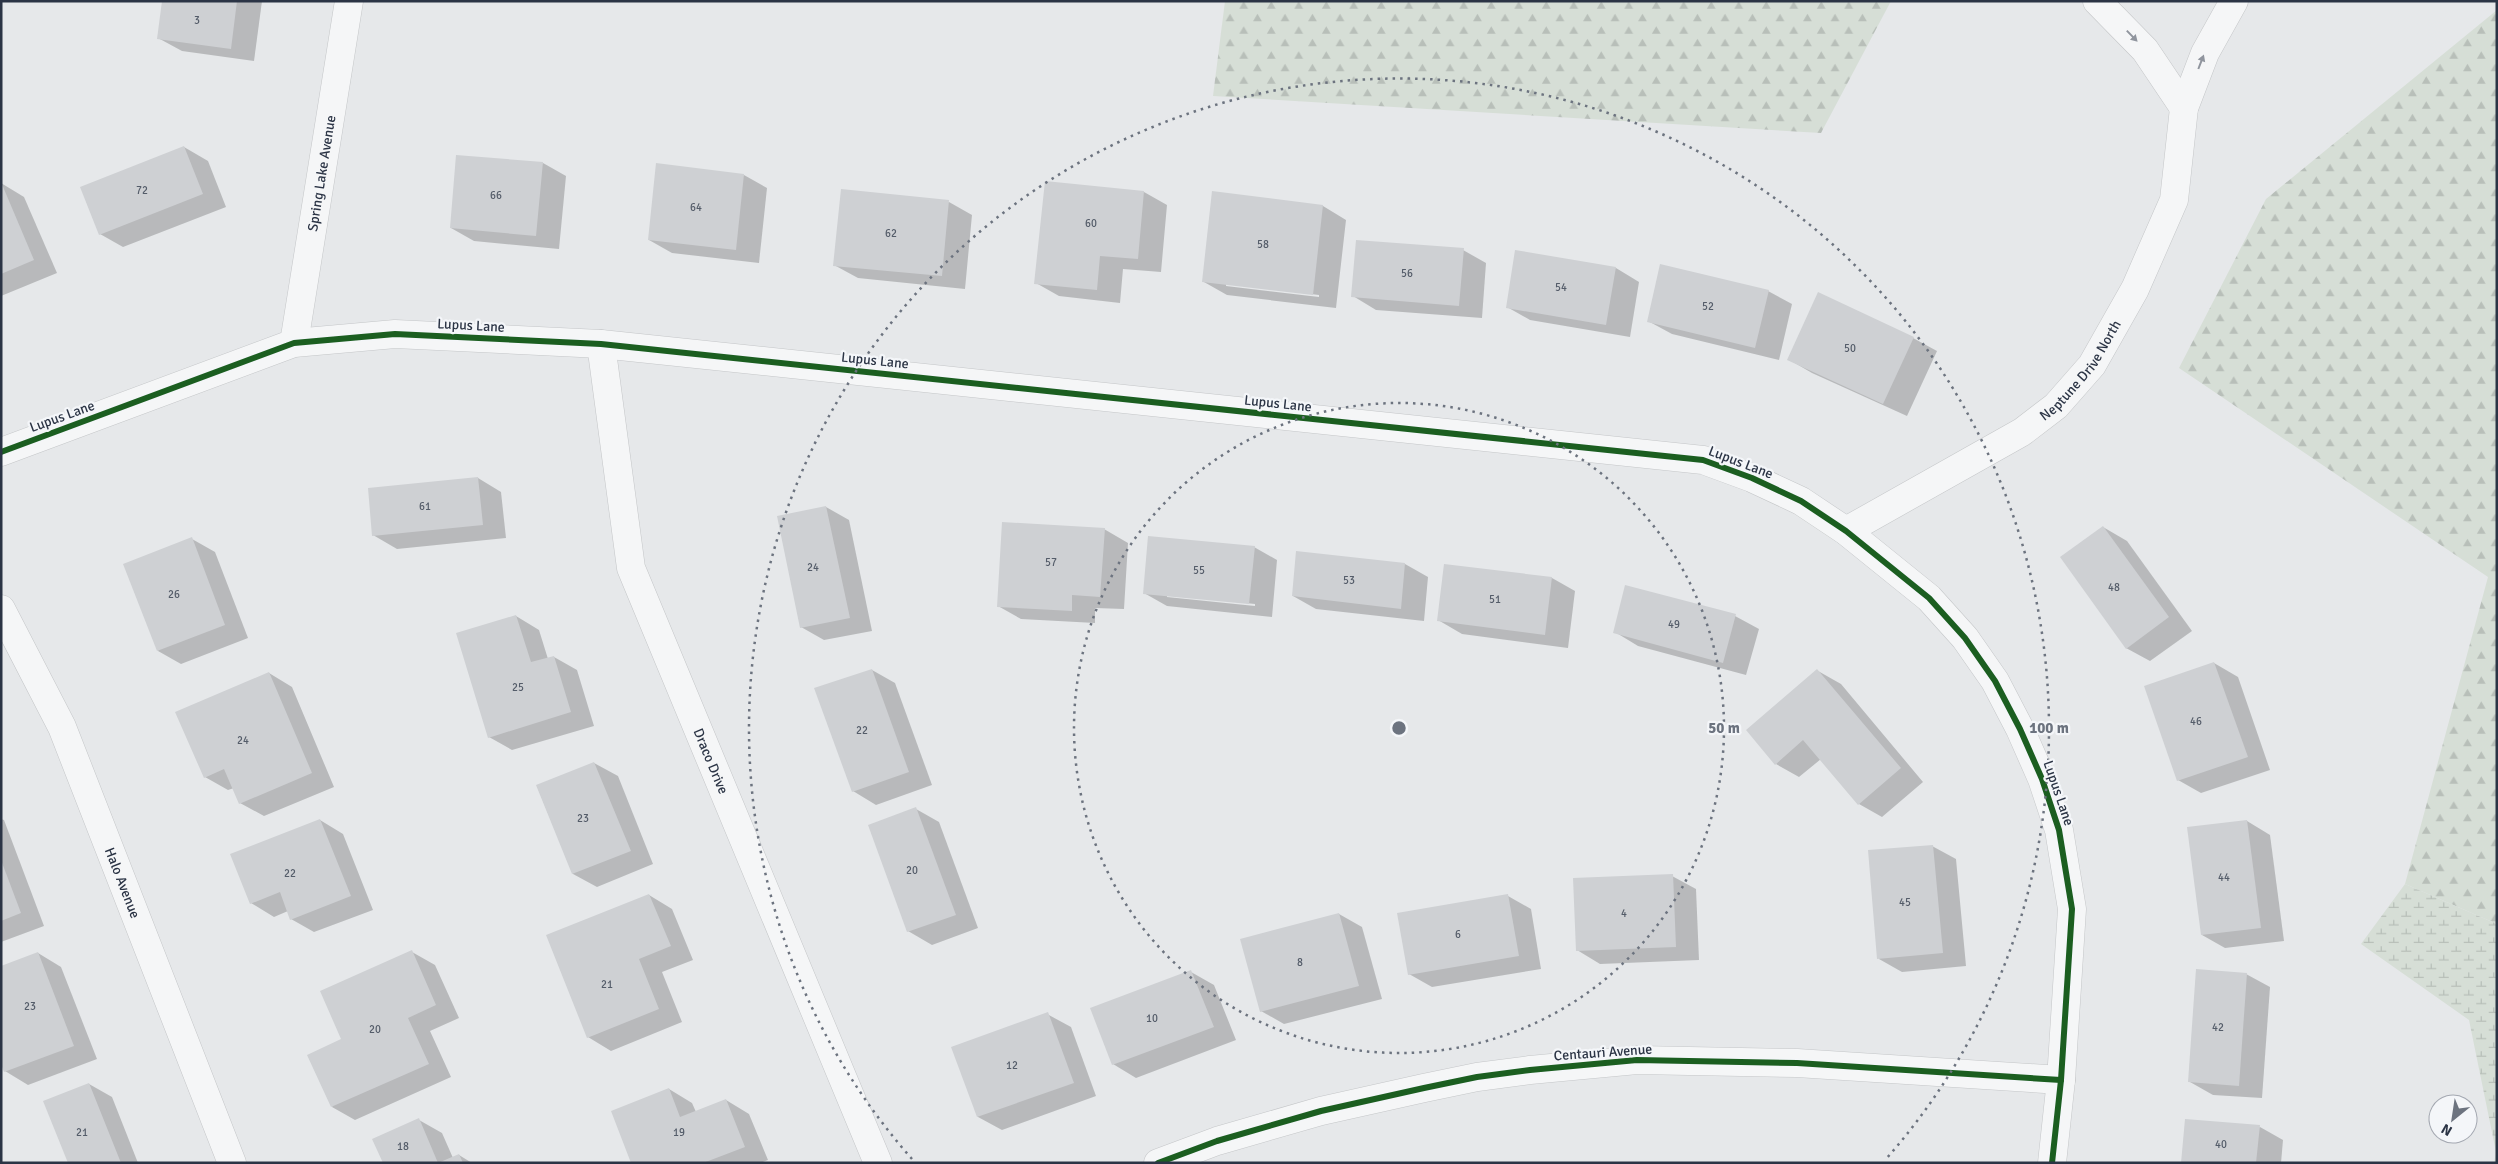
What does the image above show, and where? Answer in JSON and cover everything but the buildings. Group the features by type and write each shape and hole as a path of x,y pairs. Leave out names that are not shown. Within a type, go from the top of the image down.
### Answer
{"street":[{"name":"Spring Lake Avenue","path":"294,344 349,1"},
{"path":"2098,1 2145,50 2184,108"},
{"name":"Neptune Drive North","path":"1846,531 2022,432 2056,406 2092,365 2135,289 2174,200 2184,108 2204,53 2234,1"},
{"name":"Lupus Lane","path":"1,452 294,344 395,334 601,344 1703,460 1752,478 1800,501 1846,531 1929,598 1965,638 1995,681 2020,729 2042,779 2059,830 2072,910 2061,1080 2052,1163"},
{"name":"Draco Drive","path":"601,344 631,568 878,1163"},
{"name":"Halo Avenue","path":"1,609 62,727 232,1163"},
{"name":"Centauri Avenue","path":"1158,1163 1218,1141 1320,1111 1424,1088 1477,1077 1530,1070 1637,1060 1797,1063 2061,1080"}],"green space":[{"path":"1225,1 1891,1 1821,133 1213,96"},
{"path":"2497,10 2497,924 2405,884 2488,577 2179,368 2266,199"},
{"path":"2405,884 2497,924 2497,1163 2494,1163 2496,1152 2469,1020 2361,944"}],"cycle path":[{"path":"1,452 294,343 395,334 601,344 1703,460 1752,478 1801,501 1846,531 1929,598 1965,638 1995,681 2020,729 2042,779 2059,830 2072,909 2061,1080 2052,1163"},
{"path":"1158,1163 1217,1141 1321,1111 1424,1088 1477,1077 1530,1070 1637,1060 1797,1063 2061,1080"}]}
